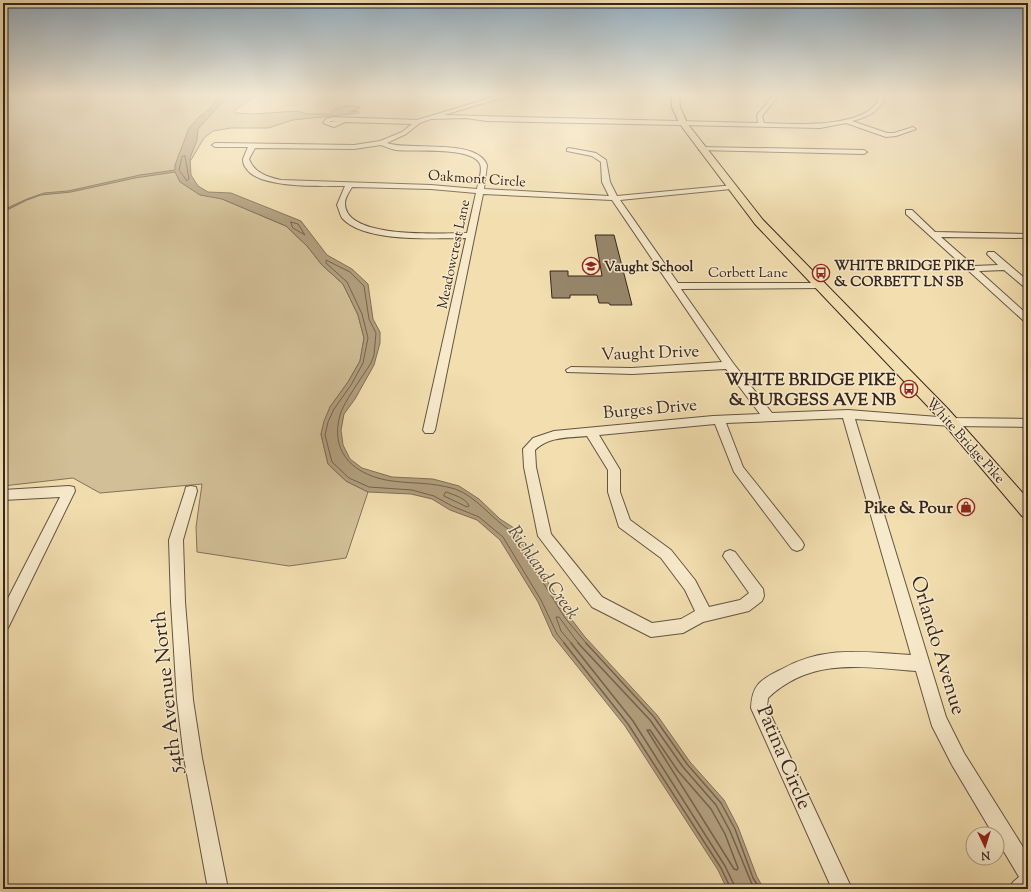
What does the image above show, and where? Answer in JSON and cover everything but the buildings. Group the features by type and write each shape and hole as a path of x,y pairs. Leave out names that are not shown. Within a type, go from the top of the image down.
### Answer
{"main road":[{"name":"White Bridge Pike","path":"693,137 759,222 822,285 951,422 1028,511"}],"street":[{"path":"214,145 354,147 381,143 396,137"},
{"name":"Meadowcrest Lane","path":"381,143 399,148 448,150 468,153 480,159 483,164 484,170 429,430"},
{"name":"Oakmont Circle","path":"252,146 246,159 249,168 264,178 296,183 431,187 479,192 615,198 731,187"},
{"path":"701,148 864,152"},
{"path":"569,150 594,154 604,161 606,182 615,198 674,286 769,417"},
{"path":"349,185 342,200 341,206 344,216 363,228 375,232 399,234 470,236"},
{"path":"909,212 1028,320"},
{"path":"932,234 1028,236"},
{"path":"990,254 1026,284"},
{"path":"971,269 1006,267"},
{"name":"Corbett Lane","path":"674,286 822,285"},
{"name":"Vaught Drive","path":"571,370 632,371 730,365"},
{"name":"Burges Drive","path":"730,556 756,589 758,596 744,606 700,616 683,626 651,630 635,623 597,602 545,536 530,467 529,449 537,441 554,435 716,420 769,417 848,414 951,422 1028,424"},
{"name":"Orlando Avenue","path":"848,414 938,720 958,759 1028,873"},
{"path":"716,420 738,469 797,545"},
{"name":"Burges Drive","path":"591,432 614,470 614,492 624,523 666,554 690,585 705,615"},
{"path":"3,496 69,490 3,623"},
{"name":"54th Avenue North","path":"191,491 176,540 178,602 185,700 193,758 218,889"},
{"name":"Patina Circle","path":"842,889 759,708 760,694 773,682 802,666 834,660 854,659 921,664"},
{"path":"1020,889 1028,883"}],"shaded area":[{"path":"3,137 206,137 191,160 178,170 180,181 286,226 307,246 322,265 343,284 358,315 364,338 360,361 348,382 330,407 321,434 328,464 346,481 368,492 346,558 289,566 197,552 196,527 202,484 100,493 73,478 3,486"}],"water":[{"path":"186,137 197,137 190,158 191,175 198,186 208,192 231,193 301,221 327,255 352,269 368,284 373,319 380,332 380,343 374,365 355,399 344,414 341,430 343,445 350,459 362,468 392,477 433,479 459,486 479,499 500,519 514,528 569,616 585,637 657,715 690,762 724,800 738,827 757,877 764,889 727,889 718,870 625,726 553,636 538,602 500,540 477,520 450,510 432,499 411,494 368,492 346,481 328,464 321,434 324,421 330,407 348,382 360,361 364,338 358,315 343,284 322,265 307,246 286,226 222,199 200,195 180,182 175,172 135,178 71,192 41,195 3,212 3,210 27,199 44,193 68,191 140,175 175,170 175,165"}],"place":[{"name":"Vaught School","path":"591,266"},
{"name":"WHITE BRIDGE PIKE & CORBETT LN SB","path":"821,273"},
{"name":"WHITE BRIDGE PIKE & BURGESS AVE NB","path":"909,389"},
{"name":"Pike & Pour","path":"966,507"}],"water label":[{"name":"Richland Creek","path":"544,572"}]}
